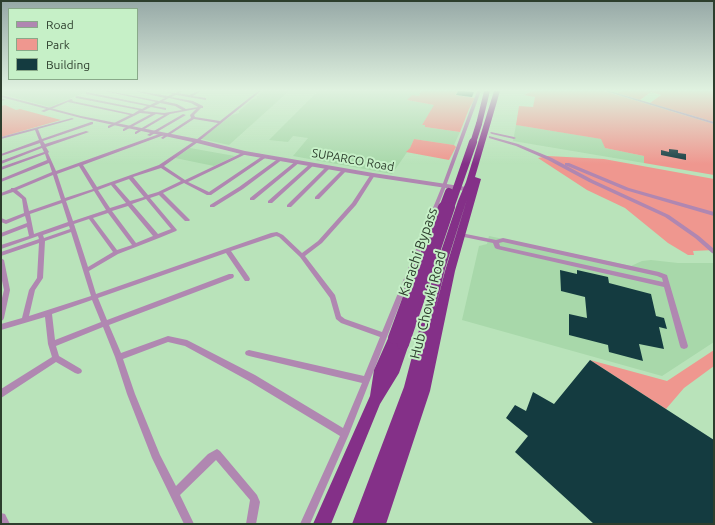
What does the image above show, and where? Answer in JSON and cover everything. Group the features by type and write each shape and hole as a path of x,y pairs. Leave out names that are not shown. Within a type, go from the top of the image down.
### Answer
{"highway":[{"name":"Karachi Bypass","path":"322,524 375,400 392,373 394,339 477,124 482,116"},
{"path":"361,524 411,387 440,269 471,189 490,116"},
{"name":"Hub Chowki Road","path":"377,524 423,391 450,271 461,235 471,189 491,135 496,116"}],"street":[{"name":"SUPARCO Road","path":"64,116 111,126"},
{"name":"SUPARCO Road","path":"68,116 111,126 245,153 374,175 471,189"},
{"path":"111,126 133,116"},
{"path":"126,129 153,116"},
{"path":"139,131 166,116"},
{"path":"159,135 184,116"},
{"path":"1,220 6,222 161,166 229,116"},
{"path":"305,524 345,434 366,380 394,339 444,186 470,116"},
{"path":"692,116 714,122"},
{"path":"1,138 72,118"},
{"path":"1,195 54,173 159,135 193,118 221,122"},
{"path":"1,169 92,123"},
{"path":"36,129 50,160 87,270 94,296 119,357 133,400 157,458 189,524"},
{"path":"1,163 44,146 87,132"},
{"path":"491,135 514,138"},
{"path":"491,135 550,159 591,181 667,216 697,237 714,252"},
{"path":"1,155 44,146"},
{"path":"1,254 41,237 72,227 90,217 148,198 245,153"},
{"path":"161,166 207,194 266,156"},
{"path":"212,206 241,188 281,159"},
{"path":"550,159 628,189 714,214"},
{"path":"1,181 50,160"},
{"path":"252,199 298,162"},
{"path":"80,164 109,211 135,245"},
{"path":"270,202 314,164"},
{"path":"289,206 329,167"},
{"path":"317,198 345,170"},
{"path":"302,256 325,237 354,204 374,175"},
{"path":"1,176 7,179"},
{"path":"87,270 116,253 174,230 130,177"},
{"path":"113,184 156,237"},
{"path":"13,189 24,198 32,236"},
{"path":"160,193 187,220"},
{"path":"90,217 116,253"},
{"path":"1,235 30,224"},
{"path":"1,327 48,313 277,234 302,256 333,297 338,317 343,321 394,339"},
{"path":"461,235 496,242 498,247 667,285 684,346"},
{"path":"1,246 32,236 41,237"},
{"path":"25,319 32,290 40,278 41,237"},
{"path":"227,250 247,279"},
{"path":"1,260 3,280 7,290 1,318"},
{"path":"52,344 231,276"},
{"path":"48,313 52,344 56,358 78,371"},
{"path":"119,357 168,339 187,343 252,378 345,434"},
{"path":"249,353 366,380"},
{"path":"1,394 56,358"},
{"path":"175,494 211,457 217,454 254,498 255,502 251,524"},
{"path":"1,518 5,524"}],"shaded area":[{"path":"231,116 262,116 229,145 201,139"},
{"path":"294,116 428,116 422,125 426,125 425,127 460,132 454,145 414,139 410,148 392,174 293,156 308,138 293,136 288,142 269,140"},
{"path":"516,125 602,139 605,148 644,156 644,163 513,141"},
{"path":"190,148 235,156 214,166 175,158"},
{"path":"489,236 631,266 642,261 651,260 678,263 714,263 714,342 662,376 462,320 479,246 487,244"}],"green space":[{"path":"1,116 44,116 61,120 1,137"},
{"path":"428,116 466,116 460,132 425,127 425,125 422,125"},
{"path":"518,116 686,116 714,124 714,175 644,163 644,156 605,148 601,139 516,125"},
{"path":"692,116 714,116 714,122"},
{"path":"414,139 454,145 456,147 449,160 406,152 410,148"},
{"path":"548,156 604,159 714,179 714,250 693,251 694,255 688,255 668,243 625,208 587,190 538,158"},
{"path":"714,350 714,366 684,388 666,409 590,360 667,381"}],"building":[{"path":"669,149 678,150 678,153 686,154 686,160 661,155 661,150 669,152"},
{"path":"560,270 577,274 577,270 608,277 609,283 651,294 656,316 664,318 667,329 659,327 664,349 639,344 643,361 609,352 608,345 569,335 569,314 587,318 585,297 561,291"},
{"path":"590,360 714,440 714,524 594,524 515,452 528,436 506,418 515,405 526,411 533,392 554,404"}]}
